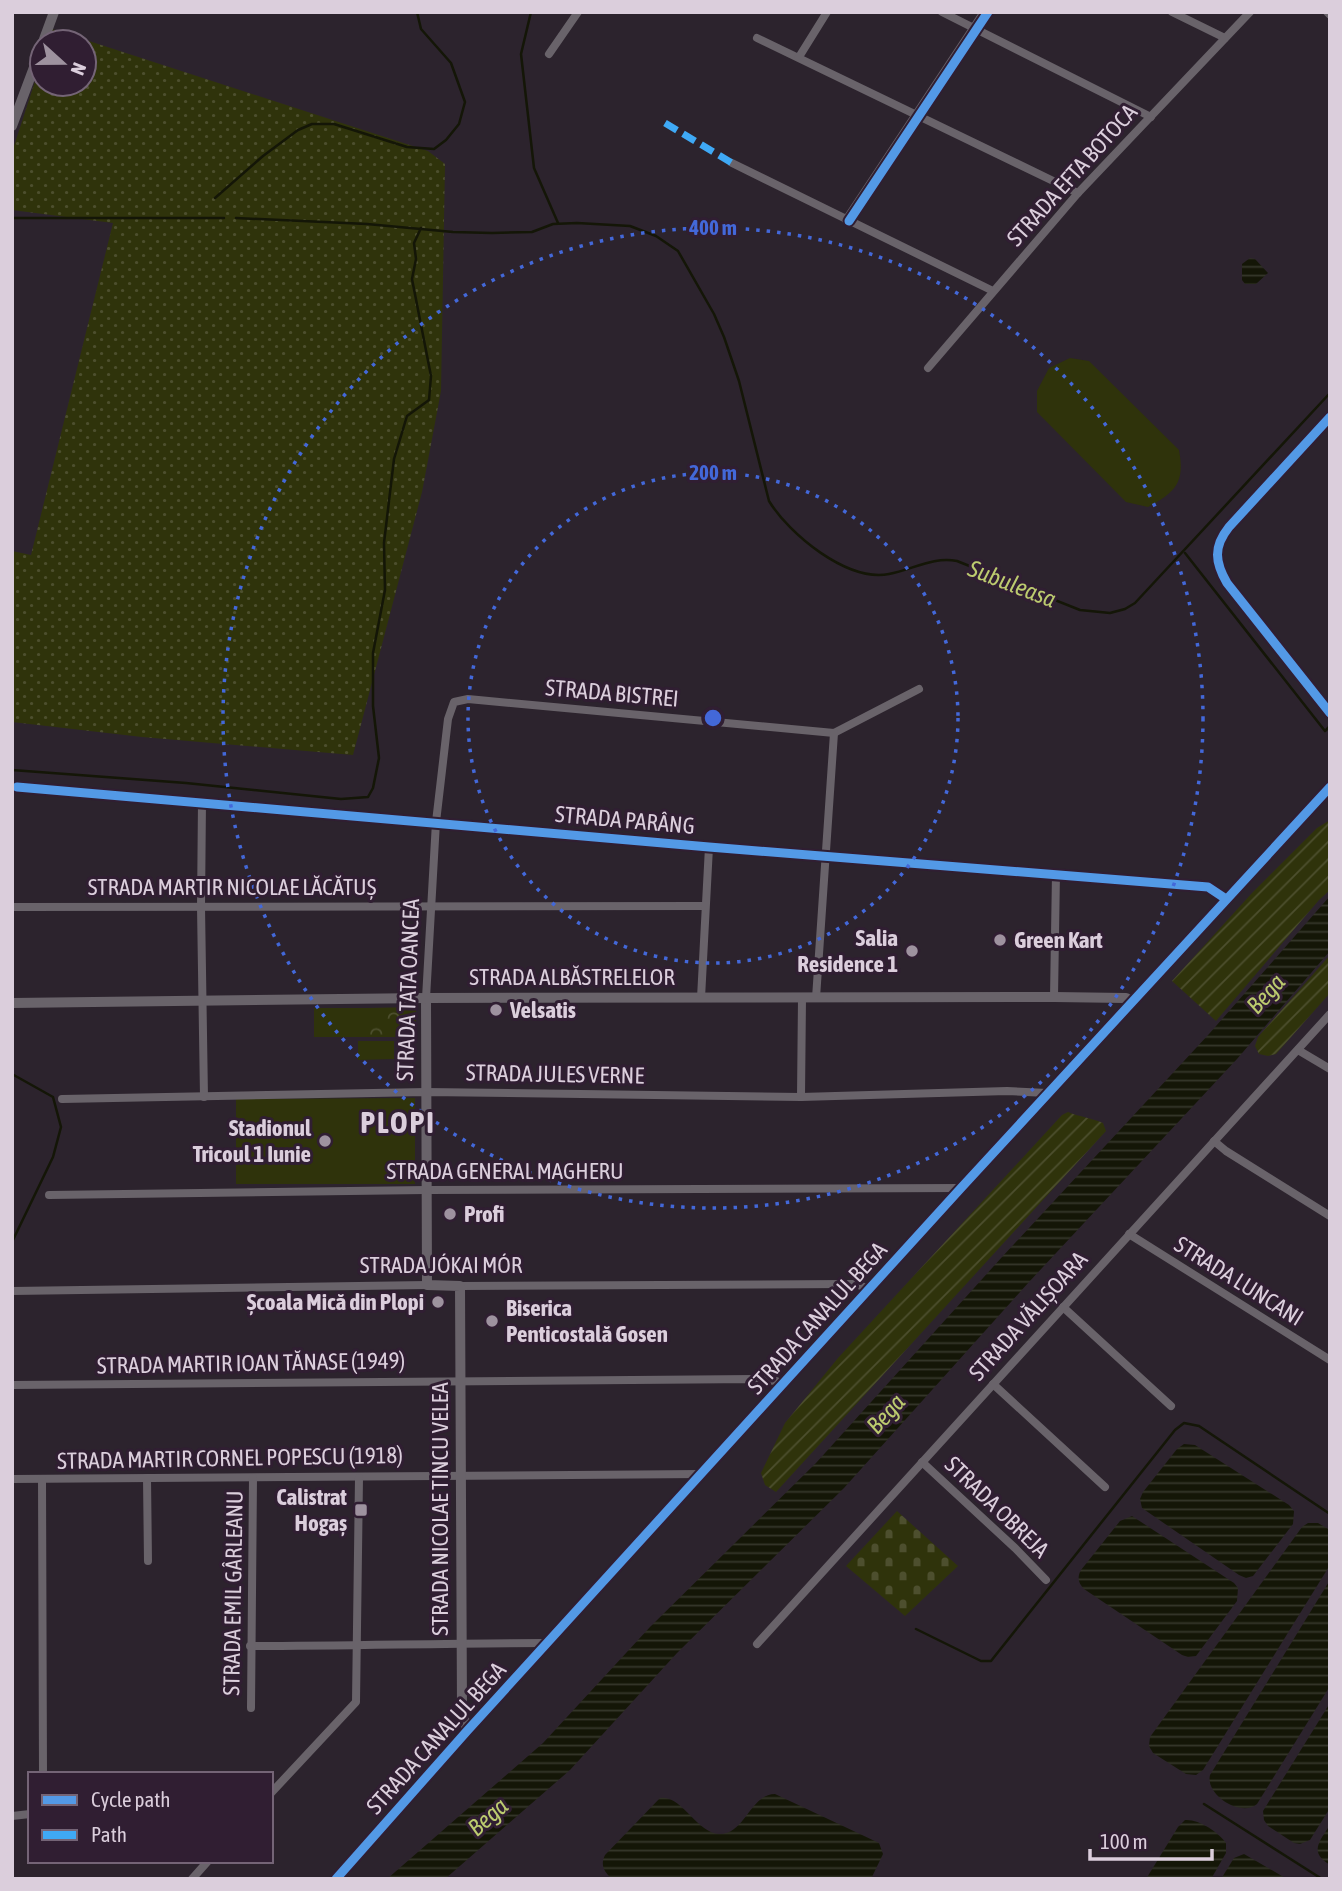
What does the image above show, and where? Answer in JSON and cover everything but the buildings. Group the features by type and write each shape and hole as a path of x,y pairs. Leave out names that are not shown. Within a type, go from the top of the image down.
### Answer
{"street":[{"path":"549,54 578,12"},
{"path":"799,57 827,12"},
{"path":"942,12 1151,117"},
{"path":"846,220 984,12"},
{"path":"1172,12 1225,38"},
{"name":"STRADA EFTA BOTOCA","path":"928,368 1078,193 1250,12"},
{"path":"757,38 1078,193"},
{"path":"12,127 28,84"},
{"path":"732,163 993,291"},
{"path":"1330,417 1229,527 1222,537 1216,555 1227,583 1330,713"},
{"path":"816,998 834,733 919,689"},
{"name":"STRADA BISTREI","path":"436,822 448,719 454,702 461,700 834,733"},
{"name":"STRADA PARÂNG","path":"18,787 1208,887 1226,899"},
{"name":"STRADA CANALUL BEGA","path":"336,1879 467,1731 1047,1093 1330,787"},
{"path":"202,801 204,1097"},
{"name":"STRADA TATA OANCEA","path":"427,1285 426,998 436,822"},
{"path":"701,998 709,846"},
{"path":"1054,997 1056,873"},
{"name":"STRADA MARTIR NICOLAE LĂCĂTUȘ","path":"12,907 704,906"},
{"name":"STRADA ALBĂSTRELELOR","path":"12,1003 426,998 1054,997 1126,998 1132,1001"},
{"path":"802,998 802,1097"},
{"name":"STRADA VĂLIȘOARA","path":"757,1644 1330,1014"},
{"path":"1298,1050 1330,1069"},
{"name":"STRADA JULES VERNE","path":"62,1099 426,1092 802,1097 1007,1091 1047,1093"},
{"path":"1214,1141 1330,1216"},
{"name":"STRADA GENERAL MAGHERU","path":"49,1195 426,1190 961,1188"},
{"name":"STRADA LUNCANI","path":"1129,1234 1330,1360"},
{"name":"STRADA JÓKAI MÓR","path":"12,1291 427,1285 845,1284 856,1284 869,1289"},
{"name":"STRADA NICOLAE TINCU VELEA","path":"460,1286 462,1710 467,1731"},
{"path":"1063,1307 1171,1406"},
{"name":"STRADA MARTIR IOAN TĂNASE (1949)","path":"12,1385 755,1379 783,1384"},
{"path":"993,1384 1105,1487"},
{"name":"STRADA OBREJA","path":"922,1462 1046,1580"},
{"name":"STRADA MARTIR CORNEL POPESCU (1918)","path":"12,1479 701,1474"},
{"path":"147,1478 148,1561"},
{"name":"STRADA EMIL GÂRLEANU","path":"251,1708 253,1478"},
{"path":"273,1789 356,1702 359,1478"},
{"path":"42,1479 43,1772"},
{"path":"250,1646 547,1643"},
{"path":"192,1879 206,1863"}],"green space":[{"path":"98,44 428,151 445,164 441,391 422,492 353,755 142,737 12,722 12,551 31,555 113,223 12,210 12,152 30,98 98,98"},
{"path":"1070,358 1089,361 1179,450 1179,478 1172,491 1158,502 1148,507 1126,502 1037,412 1037,391 1049,368"},
{"path":"1330,820 1330,890 1216,1021 1172,981 1252,893 1317,828"},
{"path":"1330,955 1330,993 1276,1054 1259,1054 1255,1046 1258,1037"},
{"path":"416,1007 416,1037 368,1037 368,1008"},
{"path":"314,1008 368,1008 368,1037 314,1037"},
{"path":"358,1041 394,1041 394,1059 358,1060"},
{"name":"Stadionul Tricoul 1 Iunie","path":"415,1098 415,1184 236,1184 236,1099"},
{"path":"1068,1112 1103,1123 1106,1131 776,1492 765,1485 761,1473 785,1423 838,1358 1062,1115"},
{"path":"897,1511 958,1566 905,1616 846,1566"}],"water":[{"path":"1250,258 1255,259 1268,273 1256,284 1245,284 1242,280 1242,264"},
{"name":"Bega","path":"1330,896 1330,951 1237,1059 1029,1282 844,1488 677,1653 570,1770 445,1879 387,1879 543,1743 650,1627 816,1463 1209,1034"},
{"path":"1184,1444 1195,1445 1289,1505 1294,1511 1293,1524 1253,1576 1246,1578 1239,1575 1142,1508 1140,1499 1143,1492"},
{"path":"1132,1516 1238,1588 1237,1601 1196,1656 1182,1655 1084,1589 1079,1582 1081,1570 1120,1521"},
{"path":"1308,1523 1318,1523 1330,1530 1330,1565 1203,1770 1196,1775 1186,1774 1153,1753 1149,1746 1150,1737 1302,1527"},
{"path":"1330,1580 1330,1686 1257,1804 1250,1808 1234,1806 1218,1797 1210,1783 1210,1775"},
{"path":"1330,1703 1330,1808 1310,1840 1294,1843 1268,1826 1263,1811"},
{"path":"775,1794 879,1843 883,1854 871,1879 612,1879 604,1868 605,1855 660,1798 675,1802 703,1827 719,1834 728,1833 735,1828 759,1800"},
{"path":"1185,1820 1208,1827 1226,1843 1226,1853 1211,1879 1146,1879 1178,1827"},
{"path":"1330,1825 1330,1865 1320,1856 1318,1846"},
{"path":"1244,1854 1287,1879 1221,1879 1234,1858"}],"waterway":[{"path":"215,198 263,156 298,130 312,124 334,124 407,147 434,149 446,140 459,124 465,102 451,63 421,29 417,12"},
{"path":"531,12 521,54 534,168 558,223"},
{"path":"12,218 224,218"},
{"name":"Subuleasa","path":"236,218 492,233 532,232 553,224 577,223 630,226 656,236 678,251 714,314 739,381 769,501 805,541 838,563 873,575 898,572 939,560 957,561 1080,610 1110,613 1135,603 1330,393"},
{"path":"12,770 186,783 341,799 368,797 373,788 379,758 373,706 373,653 385,590 384,543 394,459 407,416 429,400 431,376 412,279 416,259 414,243 421,228"},
{"path":"1185,553 1325,731 1329,727"},
{"path":"12,1074 53,1097 61,1127 53,1157 12,1242"},
{"path":"916,1629 981,1661 991,1661 1175,1430 1184,1423 1199,1426 1330,1514"},
{"path":"1204,1804 1322,1879"}],"marked path":[{"path":"665,123 732,163"}],"cycle path":[{"path":"849,221 988,12"},
{"path":"1330,417 1229,527 1218,548 1218,561 1227,583 1330,713"},
{"path":"17,787 1208,887 1226,899"},
{"path":"336,1879 467,1731 961,1188 1330,787"}],"place":[{"name":"Green Kart","path":"1000,940"},
{"name":"Salia Residence 1","path":"912,951"},
{"name":"Velsatis","path":"496,1010"},
{"name":"Stadionul Tricoul 1 Iunie","path":"325,1141"},
{"name":"Profi","path":"450,1214"},
{"name":"Școala Mică din Plopi","path":"438,1302"},
{"name":"Biserica Penticostală Gosen","path":"492,1321"},
{"name":"Calistrat Hogaș","path":"361,1510"}],"district":[{"name":"PLOPI","path":"398,1123"}]}
